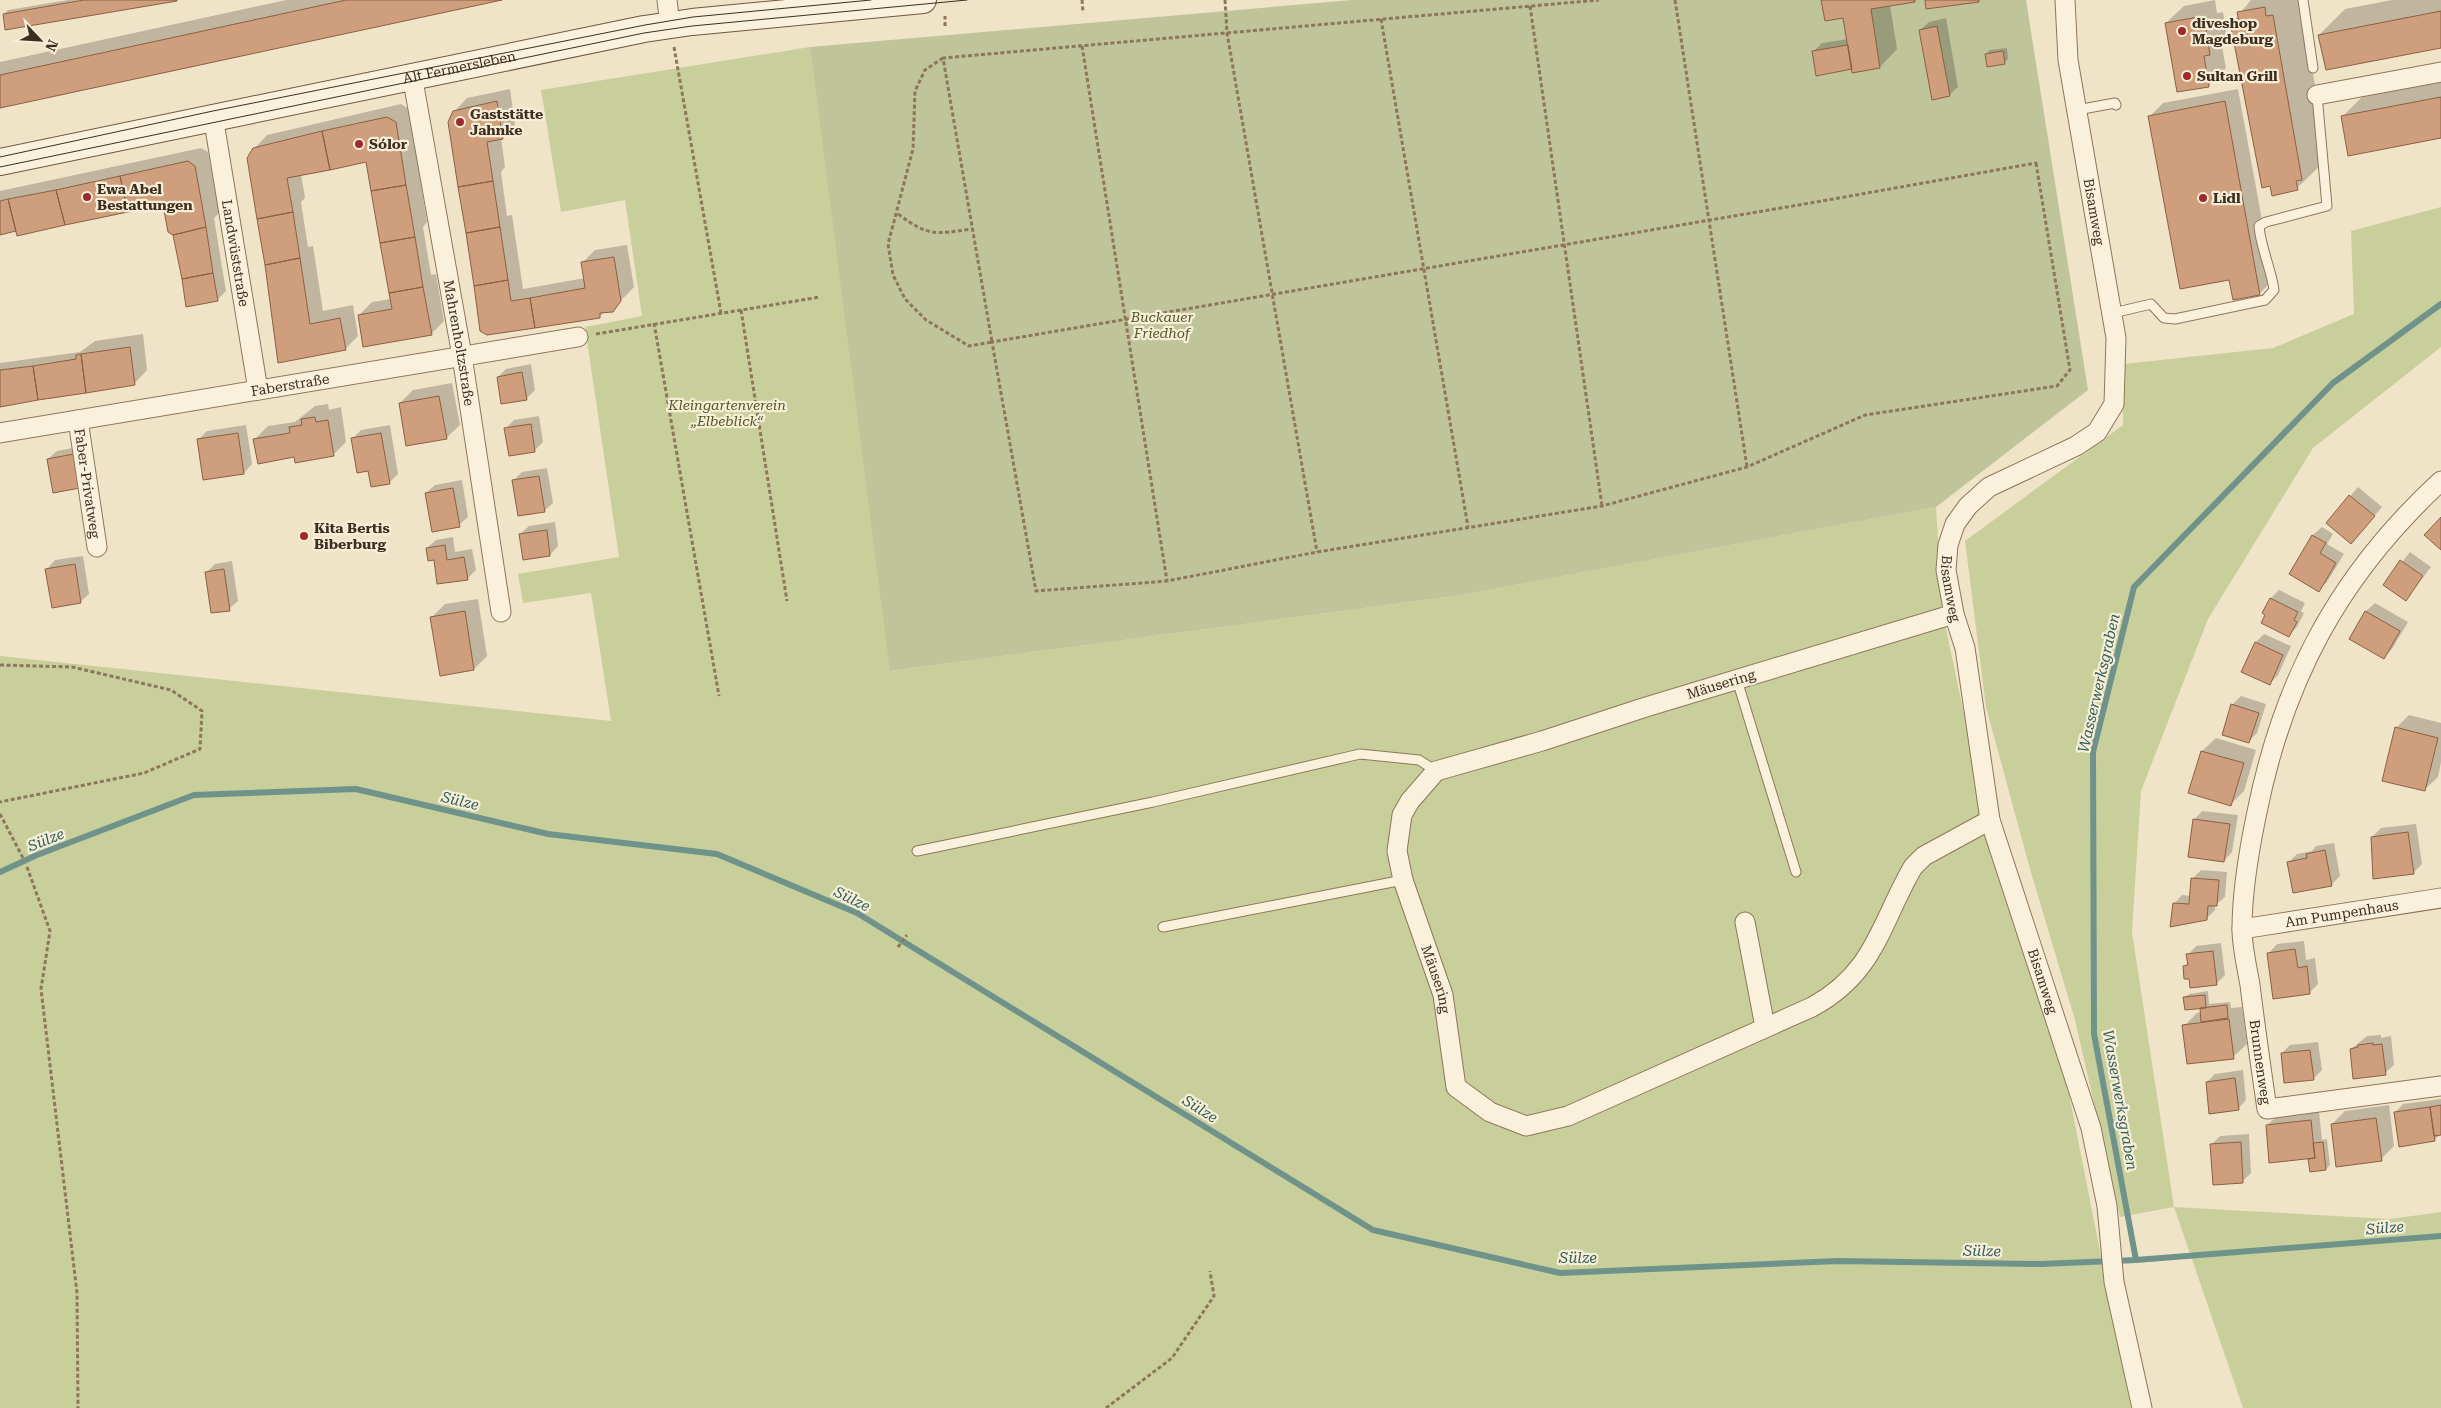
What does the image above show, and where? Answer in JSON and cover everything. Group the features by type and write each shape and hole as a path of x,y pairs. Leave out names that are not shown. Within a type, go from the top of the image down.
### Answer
{"main road":[{"name":"Alt Fermersleben","path":"0,162 412,75 668,12 923,0"}],"street":[{"name":"Bisamweg","path":"2065,0 2068,60 2116,338 2114,404 2108,417 2097,432 2076,446 1989,487 1968,506 1954,524 1948,545 1946,570 1954,614 1965,648 1990,820 2091,1128 2107,1206 2114,1282 2142,1408"},
{"path":"2317,95 2441,72"},
{"name":"Mahrenholtzstraße","path":"412,75 462,356 501,612"},
{"name":"Landwüststraße","path":"213,116 258,390"},
{"name":"Faberstraße","path":"0,433 578,337"},
{"name":"Faber-Privatweg","path":"78,420 97,547"},
{"path":"2242,930 2250,848 2265,772 2288,699 2321,629 2368,558 2417,503 2441,481"},
{"name":"Mäusering","path":"1954,614 1542,741 1436,771 1410,801 1402,816 1396,851 1402,880 1443,995 1456,1087 1490,1112 1526,1126 1568,1116 1812,1007 1841,988 1869,957 1913,867 1924,856 1990,820"},
{"name":"Am Pumpenhaus","path":"2242,930 2441,898"},
{"path":"1744,922 1766,1027"},
{"name":"Brunnenweg","path":"2242,930 2267,1109 2441,1086"}],"lane":[{"path":"2303,0 2313,68"},
{"path":"2112,313 2151,304 2164,318 2175,319 2265,300 2274,290 2272,275 2260,245 2260,226 2266,222 2327,206 2317,95"},
{"path":"2077,110 2115,103 2116,105"},
{"path":"1737,680 1796,872"},
{"path":"917,851 1153,802 1360,754 1419,760 1436,771"},
{"path":"1163,927 1402,880"}],"path":[{"path":"1082,0 1083,14"},
{"path":"1225,0 1227,33 1317,552"},
{"path":"943,58 972,229 992,342 1036,590 1167,581 1317,552 1602,506 1747,467 1865,415 2057,386 2070,370 2036,163 1709,221 1272,294 1126,319 992,342 969,346 926,320 905,299 893,275 888,244 898,214 913,149 915,91 925,70 943,58 1599,0"},
{"path":"1675,0 1747,467"},
{"path":"1530,6 1602,506"},
{"path":"668,12 721,312"},
{"path":"945,16 945,26"},
{"path":"1381,19 1468,528"},
{"path":"1082,46 1167,581"},
{"path":"898,214 919,229 940,233 972,229"},
{"path":"578,337 820,297"},
{"path":"741,310 787,601"},
{"path":"654,323 719,696"},
{"path":"0,665 72,667 171,690 202,711 200,750 144,773 0,802"},
{"path":"0,814 23,858"},
{"path":"27,867 50,931 41,989 77,1293 78,1408"},
{"path":"898,947 906,935"},
{"path":"1106,1408 1172,1358 1214,1296 1210,1271"}],"green space":[{"name":"Buckauer Friedhof","path":"1352,0 2026,0 2088,390 1936,507 1461,595 890,671 810,47"},
{"name":"Kleingartenverein „Elbeblick“","path":"810,47 891,671 1461,595 1936,507 1943,615 1997,870 2067,1084 2131,1408 0,1408 0,656 611,721 591,593 523,603 518,574 619,557 585,327 642,316 625,200 561,212 541,90"},
{"path":"2441,207 2441,347 2313,448 2208,619 2141,791 2132,932 2174,1207 2120,1217 2075,1020 2030,869 1986,707 1965,541 2123,425 2123,364 2273,348 2354,314 2351,231"},
{"path":"2174,1207 2390,1219 2441,1212 2441,1408 2243,1408"}],"building":[{"path":"84,0 177,1 5,30 3,14"},
{"path":"346,0 502,0 0,108 0,75"},
{"path":"1821,0 1915,0 1915,2 1871,9 1880,68 1852,73 1843,18 1825,21"},
{"path":"1925,0 1979,0 1979,2 1926,9"},
{"path":"2265,7 2266,16 2273,15 2302,180 2296,181 2298,190 2272,196 2270,186 2262,188 2230,22 2239,21 2237,12"},
{"path":"2441,11 2441,48 2326,70 2318,35"},
{"path":"2198,17 2200,30 2206,29 2210,55 2204,56 2209,87 2177,92 2165,23"},
{"path":"1937,26 1950,96 1932,100 1919,30"},
{"path":"1848,45 1852,69 1816,76 1812,51"},
{"path":"2003,51 2005,64 1987,67 1985,54"},
{"path":"2441,97 2441,138 2348,156 2341,116"},
{"path":"497,101 503,139 487,142 493,181 458,187 448,122 453,111"},
{"name":"Lidl","path":"2225,101 2260,295 2233,300 2229,280 2180,289 2148,116"},
{"path":"387,117 396,122 406,185 371,191 366,162 330,170 322,131"},
{"path":"322,131 330,170 287,178 293,212 257,219 247,158 253,148"},
{"path":"188,161 195,166 206,227 173,235 168,232 163,205 128,212 120,176"},
{"path":"120,176 128,212 65,225 56,190"},
{"path":"493,181 500,227 466,233 458,187"},
{"path":"406,185 415,237 380,243 371,191"},
{"path":"56,190 65,225 17,236 8,199"},
{"path":"8,199 16,231 0,235 0,201"},
{"path":"293,212 300,258 265,265 257,219"},
{"path":"206,227 213,273 182,279 173,235"},
{"path":"500,227 508,280 474,286 466,233"},
{"path":"415,237 423,287 389,293 380,243"},
{"path":"614,257 621,301 613,312 600,313 600,318 535,328 530,298 585,288 581,262"},
{"path":"300,258 310,324 340,318 346,350 278,363 265,265"},
{"path":"213,273 218,301 186,307 182,279"},
{"path":"508,280 511,301 530,298 535,328 487,335 480,331 474,286"},
{"path":"423,287 432,335 363,347 358,315 392,309 389,293"},
{"path":"130,347 135,385 86,393 81,354"},
{"path":"81,354 86,393 38,400 33,366 76,359 76,355"},
{"path":"33,366 38,400 0,407 0,370"},
{"path":"522,372 527,400 501,404 497,377"},
{"path":"439,396 447,439 406,446 399,403"},
{"path":"315,417 316,422 328,420 334,456 295,463 294,457 258,464 253,439 290,433 289,427 302,425 301,419"},
{"path":"531,424 535,452 509,456 504,428"},
{"path":"238,433 244,474 203,480 197,439"},
{"path":"381,433 390,484 371,487 368,471 357,473 351,438"},
{"path":"74,454 80,488 53,493 47,459"},
{"path":"539,476 545,512 518,516 512,480"},
{"path":"453,488 460,527 432,532 425,493"},
{"path":"2349,495 2375,516 2351,544 2326,523"},
{"path":"2441,517 2441,550 2424,535"},
{"path":"547,530 550,556 523,560 519,534"},
{"path":"2312,535 2326,543 2320,553 2336,563 2319,592 2289,574"},
{"path":"445,545 447,560 464,557 468,580 437,584 434,560 428,561 426,548"},
{"path":"2400,560 2423,576 2406,601 2383,585"},
{"path":"75,564 81,603 52,608 45,569"},
{"path":"224,569 230,611 211,613 205,572"},
{"path":"2270,598 2298,612 2294,620 2297,622 2289,637 2261,623 2265,615 2262,613"},
{"path":"465,611 474,670 440,676 430,617"},
{"path":"2365,611 2400,631 2384,659 2349,639"},
{"path":"2255,642 2283,655 2270,685 2241,672"},
{"path":"2231,704 2259,713 2249,743 2222,735"},
{"path":"2395,727 2438,738 2425,791 2382,781"},
{"path":"2201,751 2244,763 2231,806 2188,793"},
{"path":"2193,819 2230,824 2224,862 2188,857"},
{"path":"2408,832 2414,874 2373,879 2371,837"},
{"path":"2325,850 2332,886 2293,893 2287,862 2307,858 2306,854"},
{"path":"2191,878 2219,880 2217,906 2208,906 2207,920 2170,927 2173,903 2189,904"},
{"path":"2295,949 2298,968 2307,966 2310,994 2273,999 2267,953"},
{"path":"2213,951 2217,985 2190,988 2189,979 2184,979 2183,966 2188,965 2186,954"},
{"path":"2205,995 2206,1008 2185,1010 2183,997"},
{"path":"2227,1005 2228,1018 2201,1022 2200,1008"},
{"path":"2229,1019 2234,1059 2187,1064 2182,1025"},
{"path":"2373,1043 2373,1045 2382,1044 2386,1075 2353,1079 2350,1049 2358,1047 2358,1045"},
{"path":"2310,1050 2314,1080 2284,1083 2281,1053"},
{"path":"2235,1078 2239,1110 2209,1114 2206,1082"},
{"path":"2441,1105 2441,1135 2434,1136 2430,1107"},
{"path":"2430,1107 2435,1141 2399,1147 2394,1112"},
{"path":"2376,1118 2382,1161 2336,1167 2331,1124"},
{"path":"2311,1120 2315,1158 2269,1163 2266,1125"},
{"path":"2241,1142 2243,1183 2213,1185 2210,1144"},
{"path":"2323,1142 2326,1170 2310,1172 2308,1159 2315,1158 2313,1143"}],"waterway":[{"name":"Wasserwerksgraben","path":"2136,1260 2094,1034 2093,752 2134,587 2333,383 2441,304"},
{"name":"Sülze","path":"0,872 37,855 194,795 356,789 548,834 717,854 857,913 1373,1230 1560,1273 1838,1261 2041,1264 2136,1260 2441,1236"}],"tram line":[{"path":"0,157 213,111 645,25 693,17 871,0"},
{"path":"0,167 644,33 692,26 967,0"}],"place":[{"name":"diveshop Magdeburg","path":"2182,31"},
{"name":"Sultan Grill","path":"2187,76"},
{"name":"Gaststätte Jahnke","path":"460,122"},
{"name":"Sólor","path":"359,144"},
{"name":"Ewa Abel Bestattungen","path":"87,197"},
{"name":"Lidl","path":"2203,198"},
{"name":"Kita Bertis Biberburg","path":"304,536"}]}
